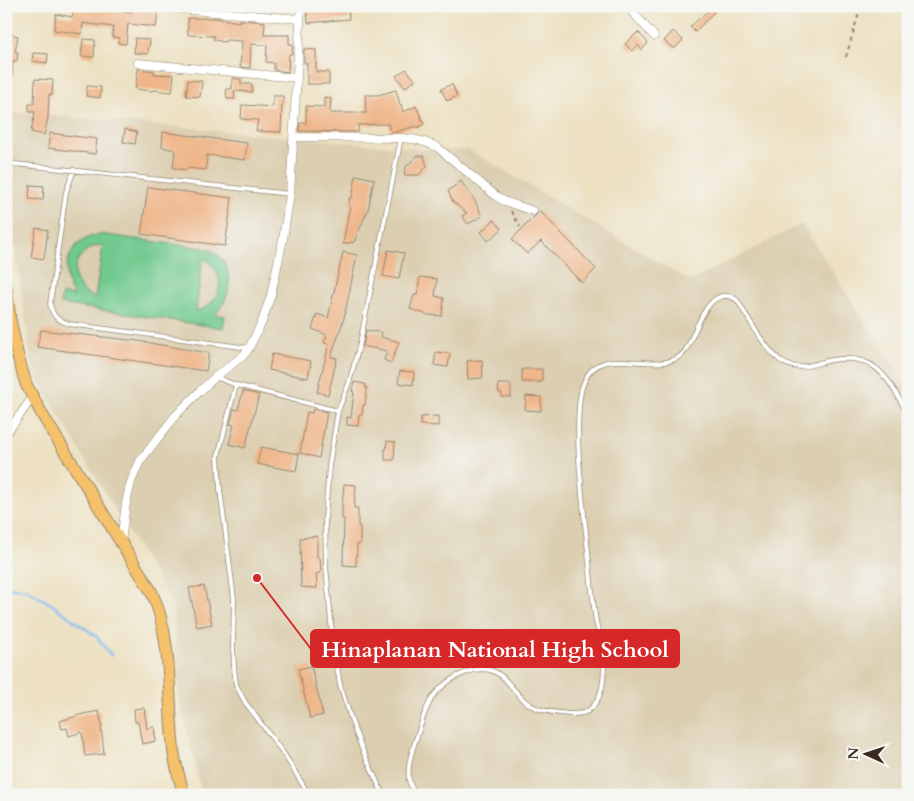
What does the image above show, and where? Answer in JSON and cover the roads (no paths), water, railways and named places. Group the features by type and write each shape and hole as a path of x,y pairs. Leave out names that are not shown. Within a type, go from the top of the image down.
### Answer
{"main road":[{"path":"6,287 17,353 32,398 151,591 158,606 165,644 174,755 184,795"}],"street":[{"path":"156,6 300,19"},
{"path":"121,542 129,489 140,461 176,415 214,378 243,356 262,322 271,295 284,239 290,194 301,6"},
{"path":"626,6 654,36"},
{"path":"138,63 297,78"},
{"path":"293,137 401,138 426,142 437,147 504,201 533,211"},
{"path":"6,434 32,398"}],"lane":[{"path":"385,795 354,732 340,686 332,633 326,566 325,518 329,466 338,411 349,383 360,343 401,138"},
{"path":"6,163 290,194"},
{"path":"74,170 66,192 50,304 52,314 58,320 69,324 249,348"},
{"path":"416,795 409,781 408,772 424,713 435,694 449,681 462,674 480,669 489,669 500,675 530,706 543,711 567,714 586,712 597,701 603,685 604,661 596,621 590,572 582,498 578,430 580,395 585,380 593,368 605,362 658,363 672,360 685,352 707,306 723,296 731,296 737,300 772,354 785,364 796,367 808,366 841,358 864,361 879,370 893,388 908,415"},
{"path":"214,378 236,386 338,411"},
{"path":"236,386 218,456 220,489 234,600 233,646 236,685 245,702 284,754 309,795"},
{"path":"903,795 908,771"}],"waterway":[{"path":"6,587 25,589 51,604 96,636 111,655"}],"place":[{"name":"Hinaplanan National High School","path":"257,578"}]}
